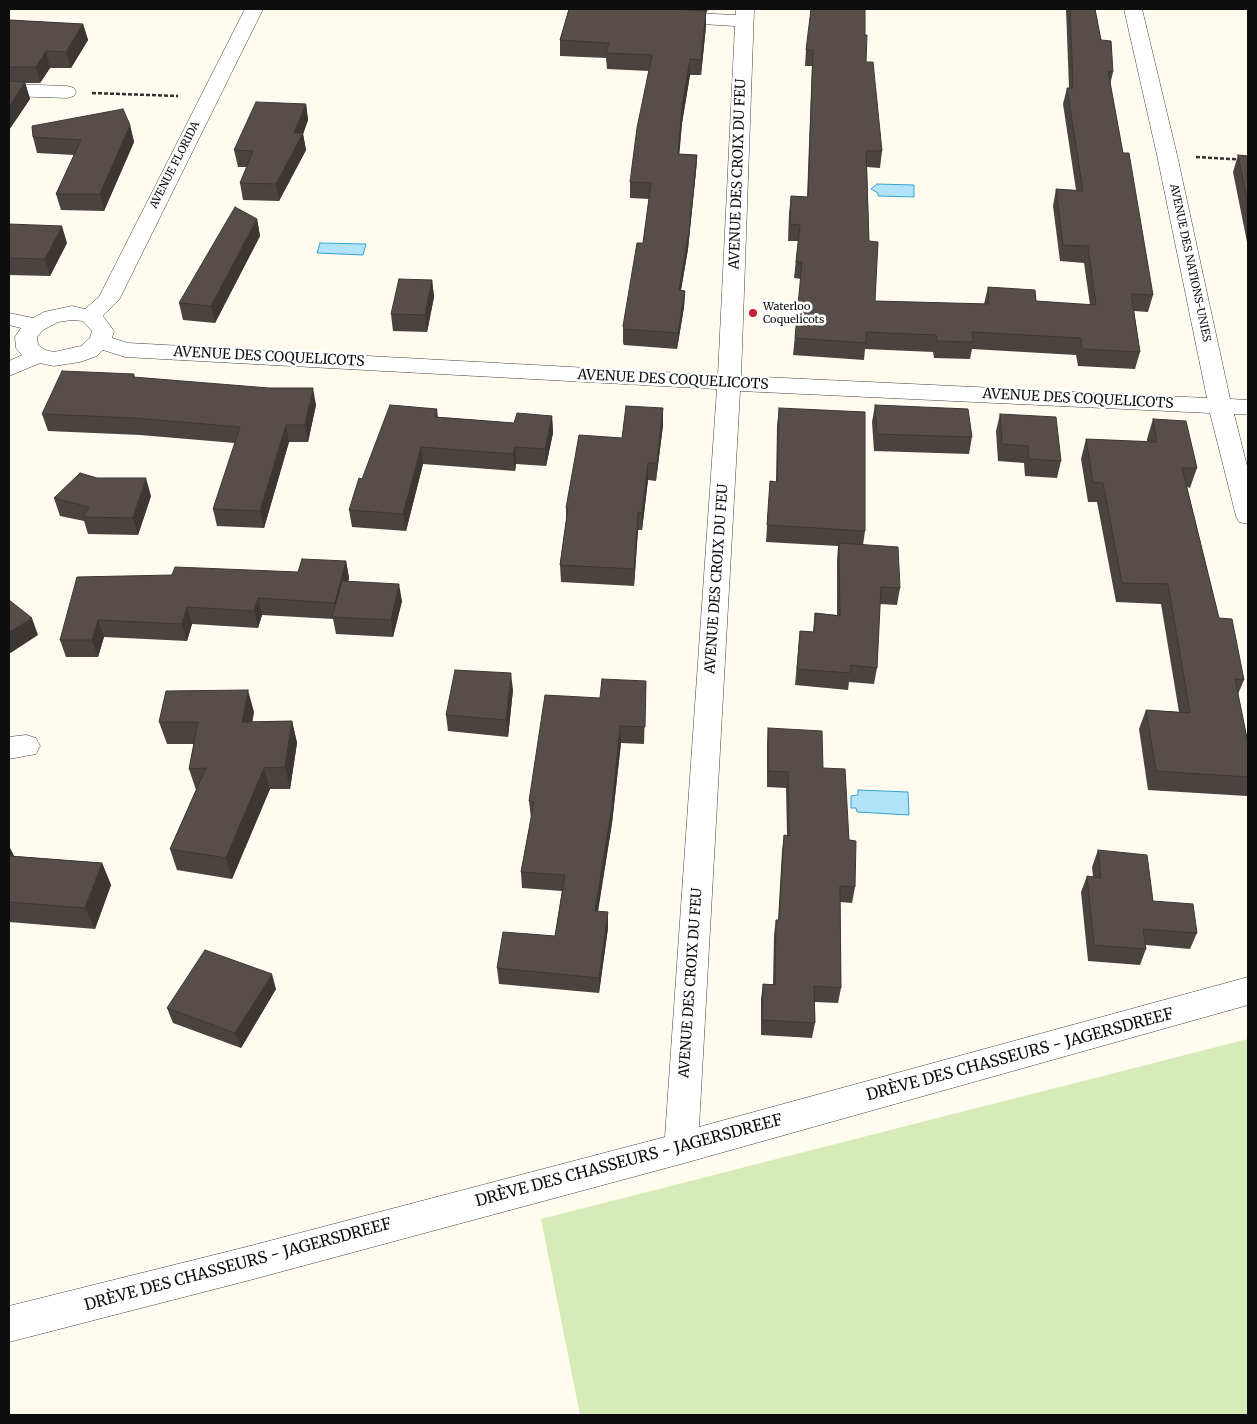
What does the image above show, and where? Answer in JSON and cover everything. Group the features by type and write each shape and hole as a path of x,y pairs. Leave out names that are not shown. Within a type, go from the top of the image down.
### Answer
{"street":[{"name":"AVENUE FLORIDA","path":"90,316 108,300 254,9"},
{"name":"AVENUE DES NATIONS-UNIES","path":"1133,9 1167,155 1220,406 1248,516"},
{"path":"654,16 744,15"},
{"name":"AVENUE DES CROIX DU FEU","path":"681,1148 729,383 744,15"},
{"path":"9,90 66,92"},
{"path":"72,314 90,316 99,323 103,331 100,341 89,351 72,357 54,360 38,356 27,348 26,337 35,325 52,316 72,314"},
{"path":"9,319 35,325"},
{"name":"AVENUE DES COQUELICOTS","path":"100,341 124,350 729,383 1248,407"},
{"path":"9,369 38,356"},
{"name":"DRÈVE DES CHASSEURS - JAGERSDREEF","path":"9,1324 250,1263 681,1148 1248,992"}],"path":[{"path":"66,92 209,97"},
{"path":"1167,155 1248,160"}],"green space":[{"path":"1248,1039 1248,1415 580,1415 541,1219"}],"water":[{"path":"877,184 914,185 914,197 878,196 878,193 871,189"},
{"path":"320,243 366,244 363,255 317,253"},
{"path":"858,790 908,792 909,815 857,812 856,808 851,808 851,796 858,795"}],"building":[{"path":"569,9 706,11 701,60 690,59 682,107 678,154 697,155 689,232 679,290 685,291 678,333 624,329 623,326 637,243 643,243 651,183 630,182 637,128 652,55 606,53 609,43 560,40"},
{"path":"811,9 865,9 865,35 867,35 866,62 873,62 882,151 866,151 869,241 878,242 875,301 989,304 988,287 1035,290 1036,301 1096,305 1088,246 1063,245 1056,189 1083,191 1067,88 1073,88 1070,9 1095,9 1101,40 1111,41 1113,72 1108,71 1123,153 1129,153 1153,295 1131,294 1140,352 1082,349 1081,338 972,332 973,342 937,341 936,335 866,332 866,343 795,338 802,262 796,262 800,225 790,224 791,196 808,197 813,50 806,50"},
{"path":"9,20 83,24 66,52 46,51 36,67 9,67"},
{"path":"9,81 25,82 9,107"},
{"path":"256,102 306,104 294,133 303,133 276,184 240,183 253,151 234,150"},
{"path":"123,109 130,125 100,194 56,194 81,140 33,137 32,126"},
{"path":"1238,155 1248,156 1248,205"},
{"path":"235,207 257,219 211,306 179,303"},
{"path":"9,224 62,226 45,259 9,258"},
{"path":"399,279 432,280 425,315 391,314"},
{"path":"62,371 134,374 133,377 269,388 313,388 305,425 286,425 260,511 213,509 240,427 135,418 42,414"},
{"path":"390,405 437,409 435,417 514,423 517,413 552,416 545,449 515,447 513,454 421,447 403,514 349,510 359,478 362,479"},
{"path":"875,405 968,409 972,437 877,434"},
{"path":"626,406 663,408 657,463 648,463 642,513 638,512 634,569 560,565 568,508 566,508 579,435 622,438"},
{"path":"779,408 865,412 865,531 767,525 770,481 777,482"},
{"path":"1000,414 1056,417 1061,461 1029,459 1028,446 1002,444"},
{"path":"1153,419 1186,421 1197,468 1182,468 1219,618 1232,619 1244,680 1235,679 1248,743 1248,777 1156,771 1146,710 1190,713 1168,584 1122,583 1103,483 1093,482 1086,439 1157,442"},
{"path":"80,473 97,478 146,478 133,518 83,517 89,507 54,498"},
{"path":"839,543 898,547 900,588 881,587 877,668 851,665 850,673 797,669 800,631 814,632 815,613 840,616"},
{"path":"302,559 346,561 335,603 258,598 254,611 187,607 182,624 98,620 92,640 60,640 77,577 172,575 175,567 298,572"},
{"path":"342,581 399,584 391,620 332,617"},
{"path":"9,600 32,618 9,632"},
{"path":"455,670 511,673 506,720 446,715"},
{"path":"602,679 646,681 645,727 620,726 612,807 595,911 608,912 599,978 497,968 503,932 555,936 565,875 521,872 534,802 529,801 545,695 600,698"},
{"path":"248,690 242,722 292,721 285,767 264,768 226,858 170,849 206,768 189,769 198,722 159,722 166,691"},
{"path":"768,728 822,731 823,768 845,769 849,840 856,841 855,887 840,886 841,988 814,986 815,1023 762,1020 763,984 775,985 776,920 779,920 784,835 789,836 788,772 768,771"},
{"path":"1098,850 1147,855 1153,901 1193,904 1197,933 1143,929 1146,949 1094,945 1087,876 1101,878"},
{"path":"9,856 102,863 85,908 9,902"},
{"path":"205,950 272,974 235,1033 167,1008"}],"place":[{"name":"Waterloo Coquelicots","path":"753,313"}]}
